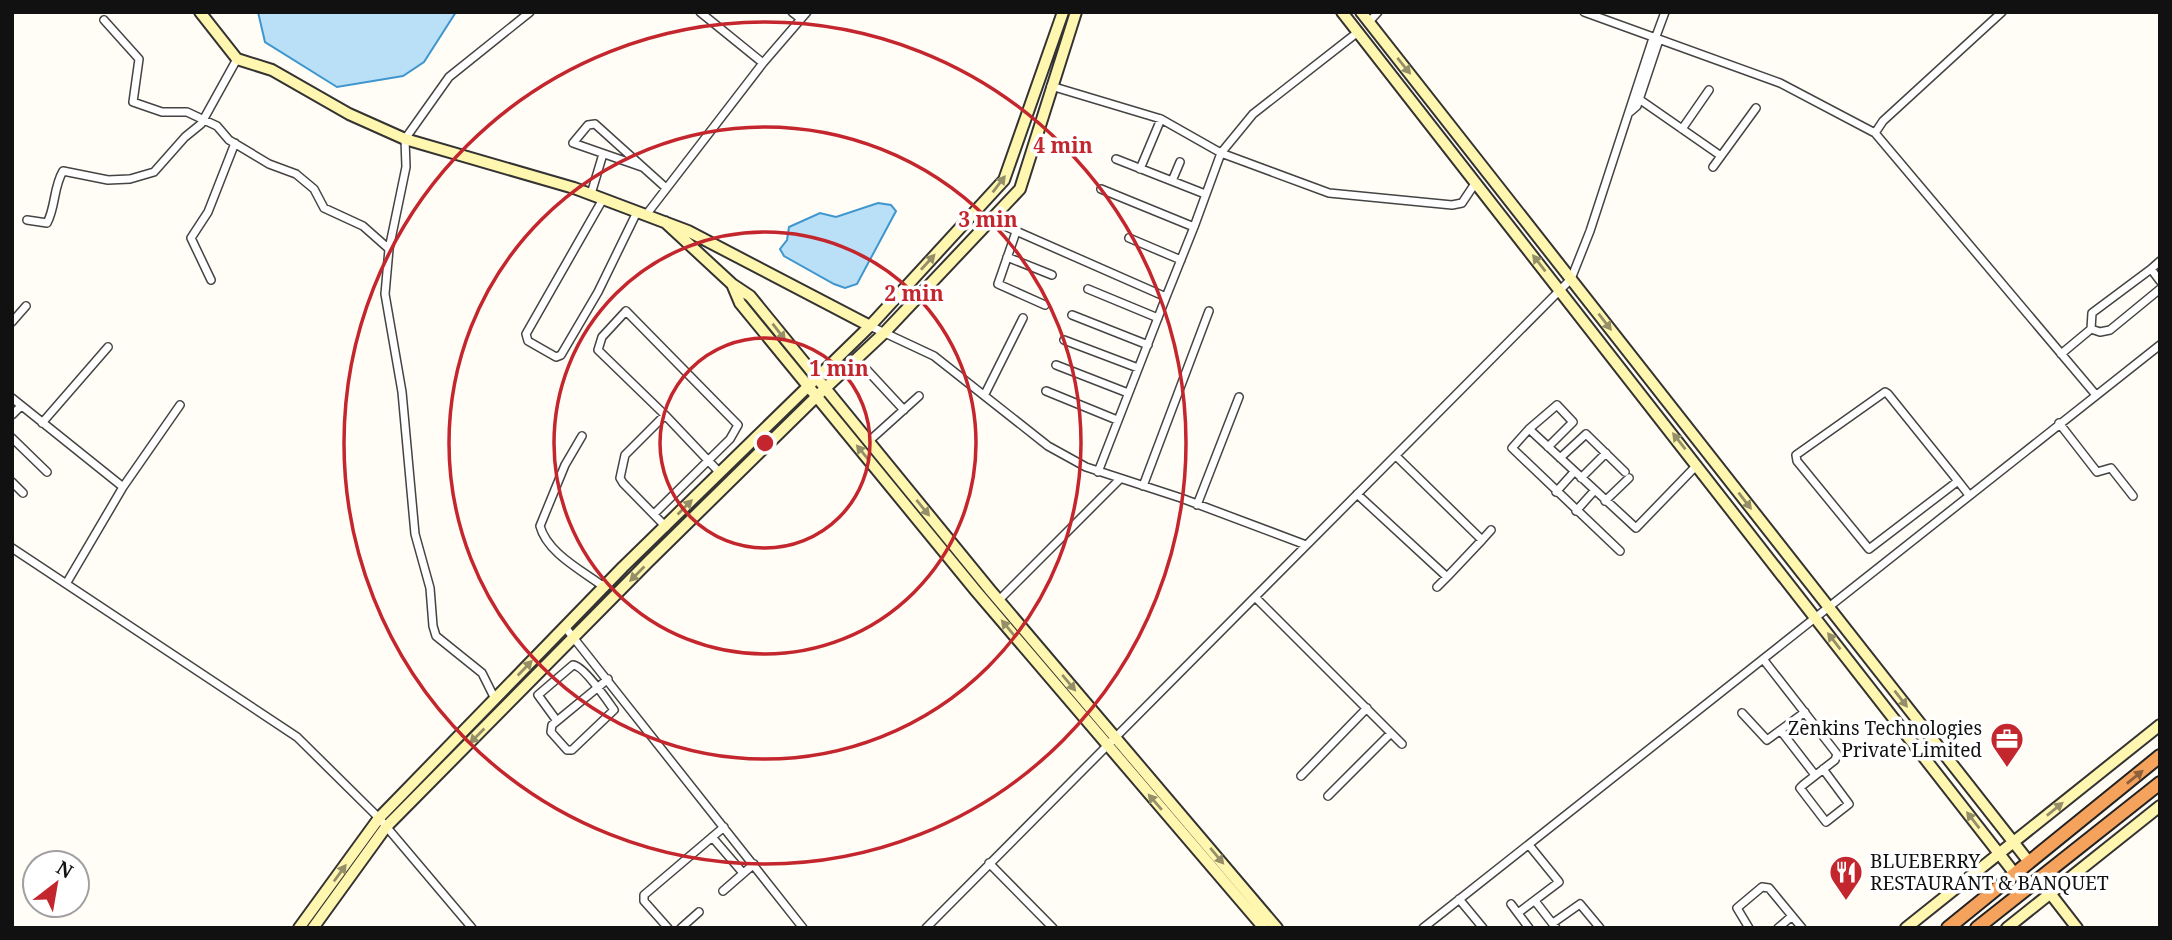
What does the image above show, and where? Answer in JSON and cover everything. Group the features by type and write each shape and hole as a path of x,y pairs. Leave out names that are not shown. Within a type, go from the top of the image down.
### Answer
{"highway":[{"path":"1948,928 2160,757"},
{"path":"1977,928 2160,783"}],"street":[{"path":"200,12 237,59 272,70 338,107 405,139 591,194 665,222 743,258 870,326 934,356 1048,446 1098,472 1306,545"},
{"path":"495,699 482,673 436,636 433,626 430,588 415,534 402,392 385,294 389,249 406,167 405,139 449,77 530,12"},
{"path":"699,12 763,63"},
{"path":"792,12 801,19"},
{"path":"603,199 526,334 528,341 556,356 561,355 641,213 666,187 763,63 807,12"},
{"path":"313,928 382,822 574,637 817,388 1004,180 1063,12"},
{"path":"299,928 382,822 495,699 604,587 720,473 884,333 1020,189 1050,86 1076,12"},
{"path":"1342,12 2015,874"},
{"path":"1362,12 2029,862"},
{"path":"1369,22 1378,12"},
{"path":"1584,12 1800,92 1875,133 2095,395"},
{"path":"926,928 1571,279 1630,112 1639,99 1665,12"},
{"path":"1875,133 1883,121 2002,12"},
{"path":"104,20 139,59 133,102 162,112 187,112 217,126 235,143 269,164 296,174 314,189 324,208 363,226 389,249"},
{"path":"1098,472 1221,153 1253,114 1358,32"},
{"path":"1630,112 1630,103 1656,39"},
{"path":"27,220 47,223 53,212 56,183 63,172 108,180 130,180 154,172 204,120 237,59"},
{"path":"1050,86 1161,119 1221,153 1329,192 1452,205 1462,203 1476,182"},
{"path":"1682,129 1709,90"},
{"path":"1639,99 1721,156"},
{"path":"1713,167 1755,108"},
{"path":"1140,169 1161,119"},
{"path":"642,167 573,143 591,123 666,187"},
{"path":"211,280 191,238 208,212 235,143"},
{"path":"591,194 603,154"},
{"path":"1116,159 1205,194"},
{"path":"1172,181 1180,162"},
{"path":"1101,188 1194,227"},
{"path":"991,220 1166,297"},
{"path":"665,222 732,284 750,296 817,388 1264,928"},
{"path":"1016,232 998,284 1045,305"},
{"path":"1129,238 1181,260"},
{"path":"1007,257 1052,275"},
{"path":"2061,354 2091,329 2092,313 2160,261"},
{"path":"2151,269 2160,281"},
{"path":"1088,289 1158,318"},
{"path":"2091,329 2100,332 2109,330 2160,289"},
{"path":"12,322 26,306"},
{"path":"654,514 709,460 730,439 738,425 626,312 602,337 598,350 665,415 709,460 720,473"},
{"path":"1143,486 1209,312"},
{"path":"1072,315 1148,345"},
{"path":"985,394 1023,318"},
{"path":"1064,340 1138,368"},
{"path":"1423,928 2160,345"},
{"path":"42,423 108,347"},
{"path":"1056,365 1128,393"},
{"path":"866,369 904,410"},
{"path":"817,388 869,442 1111,741 1277,928"},
{"path":"1046,391 1117,420"},
{"path":"1958,481 1873,547 1866,547 1797,461 1796,454 1885,392 1958,481 1969,495"},
{"path":"869,442 919,396"},
{"path":"1197,505 1239,397"},
{"path":"12,398 123,487"},
{"path":"66,584 123,487 180,405"},
{"path":"1548,447 1573,422 1557,405 1529,429 1512,450 1620,551"},
{"path":"12,415 21,406"},
{"path":"665,415 625,455 619,470 622,483 666,527"},
{"path":"2059,423 2097,472 2110,468 2133,496"},
{"path":"1529,429 1632,527 1638,528 1697,464"},
{"path":"1560,458 1586,434 1606,453 1627,475 1605,501"},
{"path":"582,436 565,465 540,526 542,535 559,554 604,587"},
{"path":"12,438 47,472"},
{"path":"1556,492 1606,453"},
{"path":"1396,456 1482,540"},
{"path":"999,600 1119,480"},
{"path":"12,482 23,493"},
{"path":"1576,511 1594,491"},
{"path":"1357,494 1447,577"},
{"path":"1916,513 1928,528"},
{"path":"1900,526 1912,540"},
{"path":"1437,587 1491,530"},
{"path":"12,548 297,737 382,822 472,928"},
{"path":"1255,597 1402,744"},
{"path":"565,627 803,928"},
{"path":"1763,659 1837,754 1800,790 1826,822 1849,804 1823,769"},
{"path":"557,721 538,695 573,664 579,666 597,688 614,713 572,750 567,750 551,732 557,721 597,688 608,679"},
{"path":"1301,776 1367,708"},
{"path":"1742,713 1765,739 1781,731 1805,712"},
{"path":"1906,928 2160,726"},
{"path":"1781,731 1815,775"},
{"path":"1328,796 1391,733"},
{"path":"2007,928 2160,806"},
{"path":"668,928 645,901 644,895 724,827"},
{"path":"712,837 743,873"},
{"path":"1518,914 1559,882 1529,845"},
{"path":"989,863 1053,928"},
{"path":"723,891 754,864"},
{"path":"2039,879 2077,928"},
{"path":"1749,928 1737,908 1762,887 1769,888 1802,928"},
{"path":"1460,899 1483,928"},
{"path":"1535,901 1554,926 1580,904 1600,928"},
{"path":"1509,905 1518,914 1527,928 1509,905"},
{"path":"681,928 699,912"},
{"path":"1778,928 1792,916"}],"water":[{"path":"258,12 456,12 424,62 403,76 337,87 265,42"},
{"path":"878,203 891,205 896,211 857,284 845,288 834,284 784,256 780,249 787,240 789,227 820,213 836,217"}],"place":[{"name":"Zenkins Technologies Private Limited","path":"2007,769"},
{"name":"BLUEBERRY RESTAURANT & BANQUET","path":"1846,902"}]}
